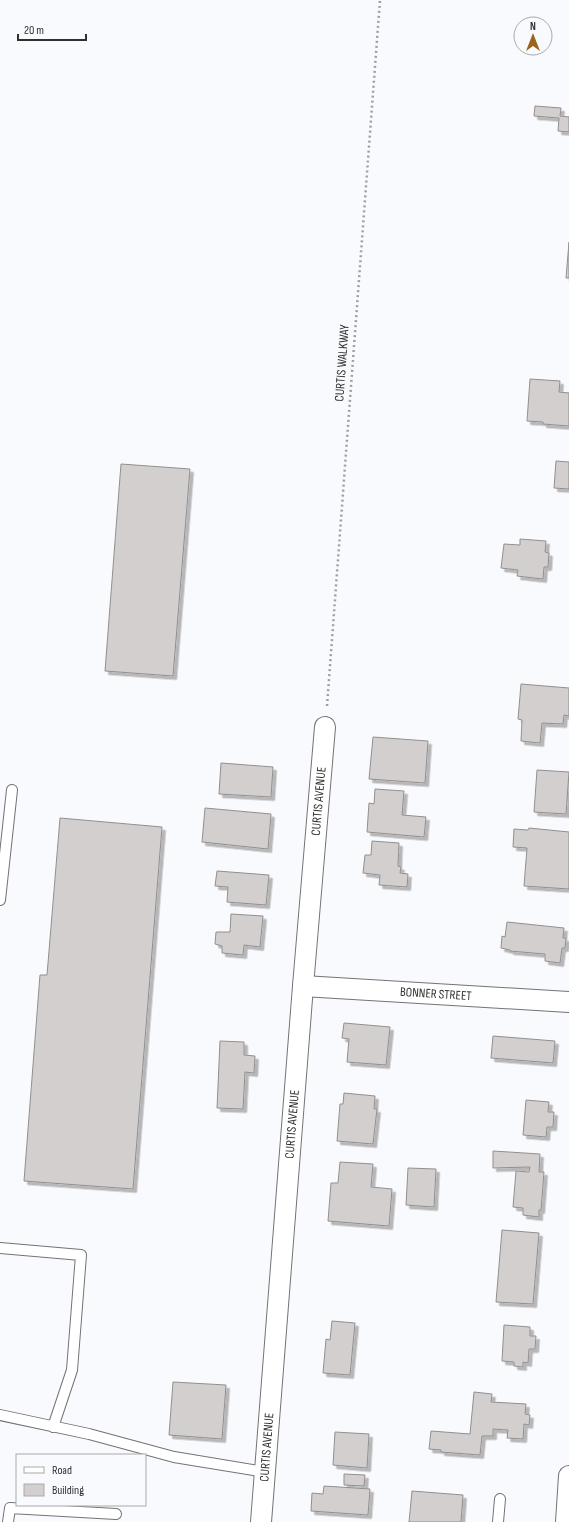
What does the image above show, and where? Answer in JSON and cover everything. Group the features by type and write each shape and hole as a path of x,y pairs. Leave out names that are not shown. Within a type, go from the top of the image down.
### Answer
{"street":[{"name":"CURTIS AVENUE","path":"261,1522 325,727"},
{"name":"BONNER STREET","path":"303,986 569,1002"},
{"path":"566,1522 569,1476"}],"lane":[{"path":"0,900 12,790"},
{"path":"0,1248 82,1254 72,1370 53,1427"},
{"path":"0,1415 89,1434 174,1458 265,1472"},
{"path":"498,1522 500,1499"},
{"path":"8,1522 10,1508 116,1514"}],"path":[{"name":"CURTIS WALKWAY","path":"325,727 380,0"}],"building":[{"path":"535,106 561,108 560,116 569,117 569,132 558,131 559,118 534,116"},
{"path":"569,242 569,278 566,278"},
{"path":"530,379 560,381 559,392 569,393 569,426 527,421"},
{"path":"556,461 569,462 569,489 554,488"},
{"path":"121,464 190,469 173,676 105,671"},
{"path":"520,539 546,541 545,552 549,553 548,567 544,567 543,579 517,576 518,570 501,568 504,544 520,545"},
{"path":"521,684 569,688 569,716 564,715 563,724 542,723 540,743 521,741 522,720 518,719"},
{"path":"373,737 428,741 425,783 369,779"},
{"path":"221,763 273,767 271,797 219,794"},
{"path":"537,770 569,772 566,814 534,812"},
{"path":"375,789 404,791 402,815 426,817 424,837 367,832 369,803 374,804"},
{"path":"205,808 271,814 268,849 202,842"},
{"path":"60,818 162,827 133,1189 24,1181 40,975 47,975"},
{"path":"529,828 569,832 569,889 524,886 527,848 513,847 514,829 528,830"},
{"path":"372,841 399,843 398,866 401,867 400,873 408,874 407,887 379,885 380,875 363,873 365,855 371,855"},
{"path":"217,871 269,875 266,905 227,902 228,887 215,886"},
{"path":"231,914 263,916 260,947 244,945 243,955 222,953 222,946 215,944 216,932 230,932"},
{"path":"507,922 564,928 563,938 566,938 565,948 562,948 560,963 545,961 545,954 510,951 501,948 502,936 505,937"},
{"path":"344,1023 390,1027 386,1065 347,1062 349,1039 342,1038"},
{"path":"493,1036 555,1041 553,1063 491,1058"},
{"path":"220,1041 244,1042 244,1055 255,1056 254,1073 245,1072 243,1109 217,1108"},
{"path":"344,1093 375,1096 374,1109 377,1109 373,1144 337,1141 340,1104 343,1104"},
{"path":"526,1100 549,1102 548,1112 554,1112 553,1127 547,1127 546,1137 523,1135"},
{"path":"493,1151 540,1154 539,1172 544,1172 541,1210 539,1210 539,1217 523,1215 523,1208 513,1207 516,1171 529,1172 530,1167 493,1168"},
{"path":"340,1162 373,1164 371,1187 392,1189 389,1226 328,1221 331,1183 338,1183"},
{"path":"408,1168 436,1169 434,1207 406,1205"},
{"path":"502,1230 539,1233 533,1304 496,1302"},
{"path":"332,1321 355,1323 350,1375 323,1373 326,1339 330,1340"},
{"path":"504,1325 530,1327 530,1336 536,1336 535,1349 529,1349 528,1363 523,1362 523,1367 514,1366 514,1362 502,1361"},
{"path":"173,1382 226,1385 222,1439 169,1435"},
{"path":"474,1392 492,1394 491,1402 526,1404 525,1414 530,1415 529,1425 524,1424 523,1439 507,1438 508,1430 493,1429 493,1436 482,1436 480,1455 441,1452 441,1450 429,1449 431,1431 470,1434"},
{"path":"335,1432 369,1434 367,1468 333,1465"},
{"path":"344,1474 365,1475 364,1486 344,1485"},
{"path":"324,1486 370,1489 368,1515 311,1511 312,1493 323,1494"},
{"path":"412,1491 463,1495 461,1522 409,1522"}]}
